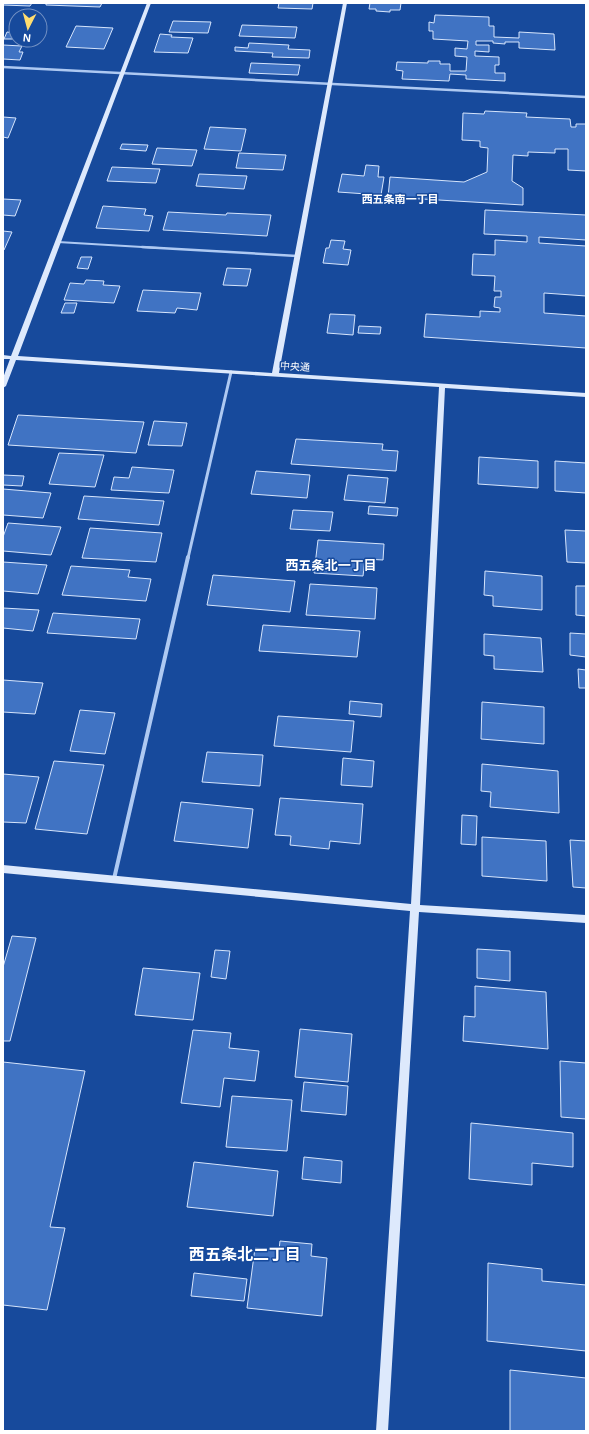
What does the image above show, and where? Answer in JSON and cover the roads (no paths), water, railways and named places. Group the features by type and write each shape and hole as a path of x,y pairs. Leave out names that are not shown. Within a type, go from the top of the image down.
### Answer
{"street":[{"path":"3,386 149,3"},
{"path":"275,375 331,84 345,3"},
{"path":"3,67 586,97"},
{"name":"中央通","path":"3,358 586,395"},
{"path":"114,879 231,372"},
{"path":"382,1431 415,908 442,386"},
{"path":"3,869 415,908 586,919"}],"lane":[{"path":"58,242 297,256"}],"district":[{"name":"西五条南一丁目","path":"400,199"},
{"name":"西五条北一丁目","path":"331,565"},
{"name":"西五条北二丁目","path":"245,1254"}]}
